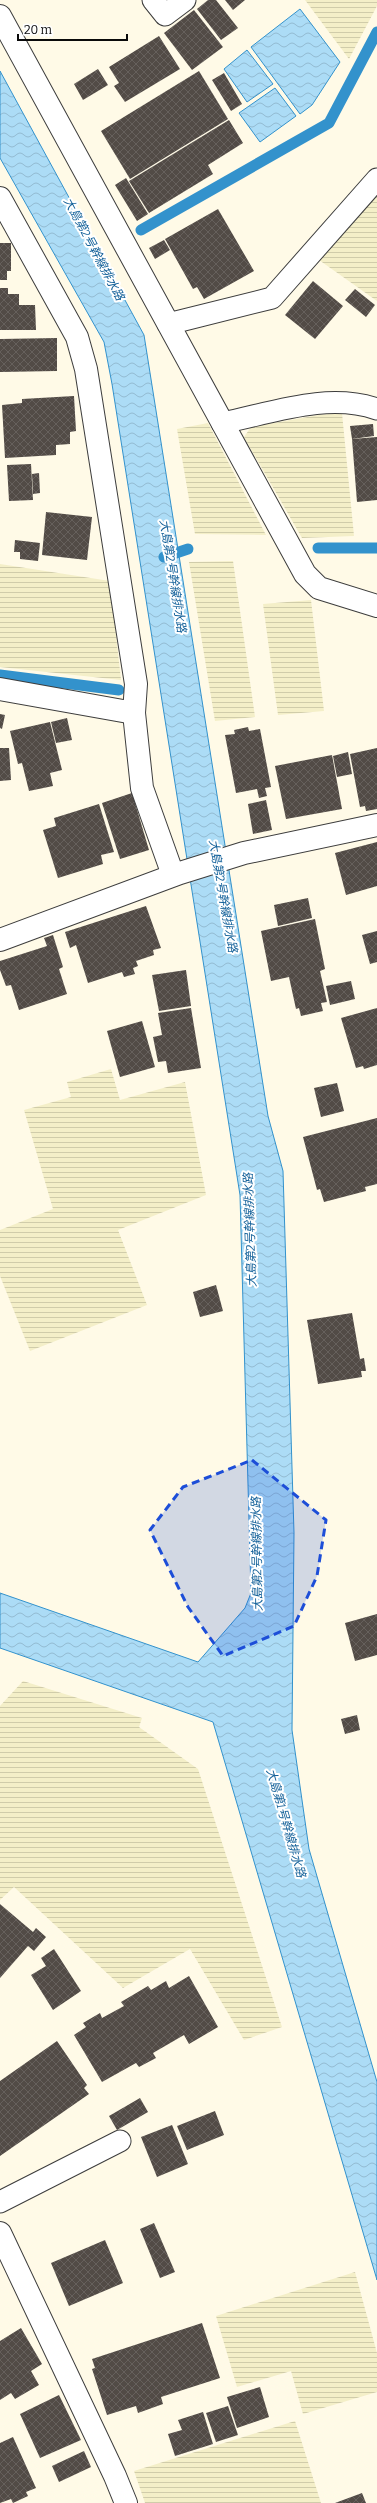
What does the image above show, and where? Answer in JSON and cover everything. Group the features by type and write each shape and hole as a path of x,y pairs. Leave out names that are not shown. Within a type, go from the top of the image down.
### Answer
{"street":[{"path":"0,5 6,0"},
{"path":"0,16 305,574 319,588 377,606"},
{"path":"0,198 76,337 86,369 136,684 134,713 142,788 177,874"},
{"path":"0,690 134,713"},
{"path":"0,940 177,874 244,853 377,825"},
{"path":"0,2233 115,2476 126,2503"}],"lane":[{"path":"153,0 165,15 185,0"},
{"path":"168,324 272,298 377,180"},
{"path":"222,423 323,402 349,402 377,409"},
{"path":"0,2202 120,2141"}],"highlighted area":[{"path":"252,1460 326,1520 317,1576 294,1626 223,1656 188,1607 150,1530 183,1487"}],"shaded area":[{"path":"305,0 377,0 377,6 349,59"},
{"path":"377,196 377,301 319,260"},
{"path":"342,413 354,536 302,538 244,437 251,427 319,415"},
{"path":"208,423 266,535 195,534 177,429"},
{"path":"233,561 255,717 215,721 189,562"},
{"path":"0,564 110,581 121,680 0,667"},
{"path":"311,600 324,711 278,715 263,604"},
{"path":"111,1069 120,1100 185,1082 206,1195 118,1230 147,1305 30,1351 0,1276 0,1230 53,1209 24,1110 71,1097 67,1082"},
{"path":"23,1681 142,1718 139,1727 198,1769 282,2027 244,2040 190,1949 123,1988 14,1887 0,1900 0,1706"},
{"path":"355,2272 377,2353 377,2392 303,2414 291,2371 237,2387 216,2316"},
{"path":"295,2421 321,2503 145,2503 134,2471"}],"water":[{"path":"300,9 340,62 312,105 300,114 251,47"},
{"path":"247,50 273,84 247,102 224,69"},
{"path":"0,71 144,335 268,1116 283,1171 294,1533 292,1730 309,1849 377,2082 377,2280 213,1722 0,1648 0,1593 198,1662 245,1608 251,1593 240,1195 112,384 104,342 0,158"},
{"path":"275,88 296,116 260,142 239,113"}],"building":[{"path":"208,0 216,0 238,28 221,40 197,9"},
{"path":"225,0 245,0 233,10"},
{"path":"194,10 223,47 192,70 164,33"},
{"path":"159,36 180,69 125,102 114,86 119,83 109,67"},
{"path":"98,69 108,85 83,100 74,84"},
{"path":"199,71 228,119 130,179 101,131"},
{"path":"224,73 242,104 231,111 212,80"},
{"path":"229,120 243,143 208,165 213,174 149,213 129,181"},
{"path":"126,178 148,214 137,221 115,185"},
{"path":"218,209 254,271 204,299 197,287 193,289 165,239"},
{"path":"164,240 170,250 155,259 149,248"},
{"path":"0,243 11,243 11,271 7,271 7,280 0,280"},
{"path":"313,281 343,306 315,339 285,315"},
{"path":"0,288 8,288 8,294 19,294 19,305 35,305 36,330 0,330"},
{"path":"355,289 375,305 366,317 345,300"},
{"path":"57,338 57,371 0,372 0,339"},
{"path":"74,396 76,431 70,432 70,444 56,445 56,455 5,458 2,405 22,403 22,399"},
{"path":"373,424 374,436 352,439 350,426"},
{"path":"377,437 377,500 357,502 352,439"},
{"path":"31,464 33,500 9,501 7,465"},
{"path":"39,473 40,493 33,494 32,474"},
{"path":"46,512 92,517 87,560 42,555"},
{"path":"15,540 40,543 38,561 20,559 20,552 14,552"},
{"path":"0,714 5,715 2,729 0,728"},
{"path":"67,718 72,740 56,743 51,722"},
{"path":"50,722 62,770 50,773 53,786 29,791 22,763 18,764 10,731"},
{"path":"248,727 249,731 260,729 271,787 265,788 267,796 259,798 257,789 236,793 225,735 235,734 234,730"},
{"path":"0,748 9,748 11,780 0,781"},
{"path":"377,748 377,809 366,811 365,806 360,807 350,754"},
{"path":"348,752 352,774 337,777 333,756"},
{"path":"332,755 342,809 286,819 275,766"},
{"path":"132,793 149,850 120,859 102,803"},
{"path":"266,800 272,830 253,834 248,804"},
{"path":"99,804 114,852 101,855 103,864 58,878 43,830 56,826 54,818"},
{"path":"377,842 377,886 346,895 335,853"},
{"path":"308,898 312,918 278,926 274,905"},
{"path":"146,906 161,948 153,950 154,955 136,961 138,966 133,968 135,974 124,977 122,972 88,983 76,945 70,948 65,932"},
{"path":"315,919 325,969 320,971 327,1002 321,1003 323,1011 301,1016 299,1008 296,1009 289,977 271,981 261,931"},
{"path":"377,931 377,962 370,964 362,935"},
{"path":"53,935 63,967 59,969 67,994 19,1010 11,985 6,986 0,970 0,961 47,946 44,938"},
{"path":"186,970 191,1006 159,1011 152,975"},
{"path":"351,981 355,999 330,1005 326,986"},
{"path":"191,1008 201,1068 168,1073 166,1061 158,1062 153,1037 162,1035 158,1013"},
{"path":"377,1008 377,1065 364,1069 363,1066 356,1068 341,1018"},
{"path":"142,1021 155,1067 120,1077 107,1031"},
{"path":"337,1083 344,1111 321,1117 314,1088"},
{"path":"377,1118 377,1184 365,1187 366,1191 324,1202 320,1189 317,1190 303,1137"},
{"path":"216,1285 223,1311 200,1317 193,1292"},
{"path":"352,1313 360,1359 364,1358 366,1371 361,1371 362,1377 318,1384 307,1320"},
{"path":"377,1614 377,1655 355,1661 345,1623"},
{"path":"357,1715 360,1730 345,1734 341,1719"},
{"path":"0,1904 33,1932 36,1928 46,1937 34,1951 28,1946 0,1978"},
{"path":"54,1949 81,1991 53,2010 31,1975 46,1966 41,1958"},
{"path":"189,1976 218,2027 189,2044 184,2035 153,2053 156,2058 139,2067 136,2063 102,2082 74,2035 86,2027 83,2023 100,2013 102,2018 124,2006 121,2002 148,1986 151,1990 166,1981 169,1988"},
{"path":"57,2041 87,2085 84,2088 89,2094 0,2156 0,2081"},
{"path":"140,2098 148,2112 117,2130 109,2116"},
{"path":"215,2111 224,2135 187,2150 177,2126"},
{"path":"172,2125 188,2164 157,2177 141,2137"},
{"path":"154,2223 175,2272 160,2278 140,2229"},
{"path":"105,2240 123,2283 69,2306 51,2263"},
{"path":"202,2323 220,2378 161,2397 163,2404 138,2413 136,2406 107,2415 92,2369 95,2368 92,2359"},
{"path":"21,2328 42,2364 31,2371 39,2385 15,2399 11,2393 0,2400 0,2341"},
{"path":"260,2387 269,2417 237,2428 227,2397"},
{"path":"59,2395 81,2440 40,2458 20,2414"},
{"path":"228,2406 238,2435 216,2442 206,2413"},
{"path":"203,2412 213,2444 175,2456 168,2434 182,2430 178,2420"},
{"path":"13,2437 36,2488 26,2492 28,2496 13,2503 11,2499 0,2503 0,2443"},
{"path":"84,2451 91,2467 59,2482 52,2466"},
{"path":"362,2493 366,2503 335,2503"}],"waterway":[{"path":"141,230 329,123 377,32"},
{"path":"318,548 377,548"},
{"name":"大島第2号幹線排水路","path":"164,557 188,549"},
{"path":"0,675 119,690"}],"water label":[{"name":"大島第1号幹線排水路","path":"286,1823"}]}
